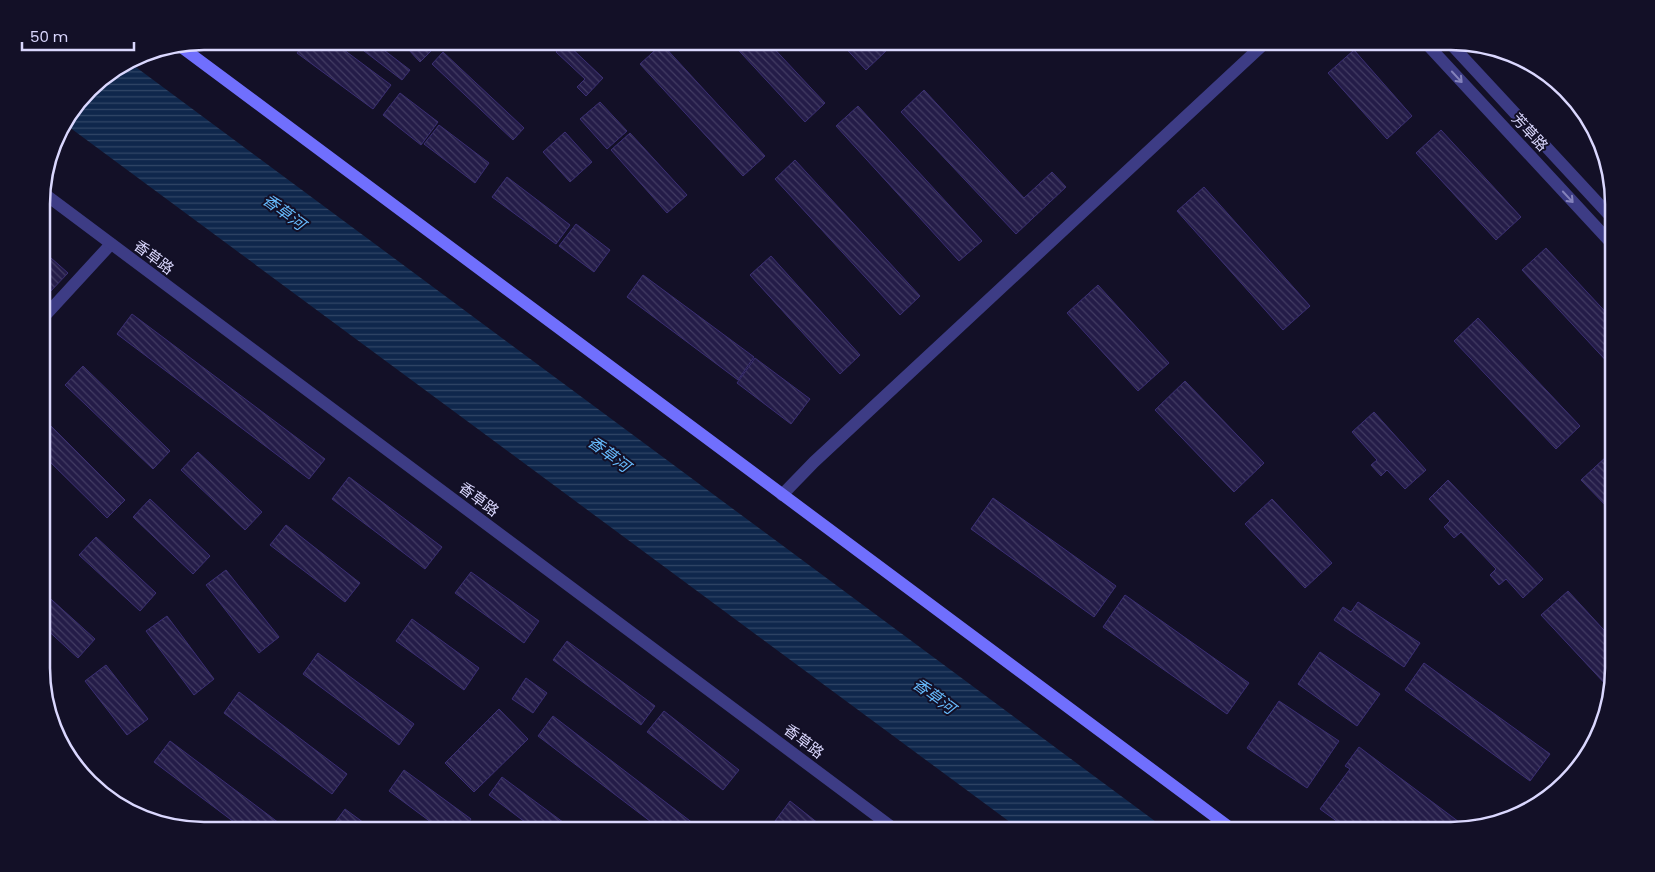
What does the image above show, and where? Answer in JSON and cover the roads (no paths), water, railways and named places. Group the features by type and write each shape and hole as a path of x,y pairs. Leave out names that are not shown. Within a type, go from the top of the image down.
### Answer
{"main road":[{"path":"187,51 1222,822"}],"street":[{"path":"782,495 814,462 1257,50"},
{"name":"芳草路","path":"1432,50 1605,237"},
{"name":"芳草路","path":"1456,50 1605,210"},
{"name":"香草路","path":"50,198 886,822"},
{"path":"50,310 111,244"}],"water":[{"name":"香草河","path":"135,67 1156,822 1010,822 70,128 82,110 103,88"}]}
